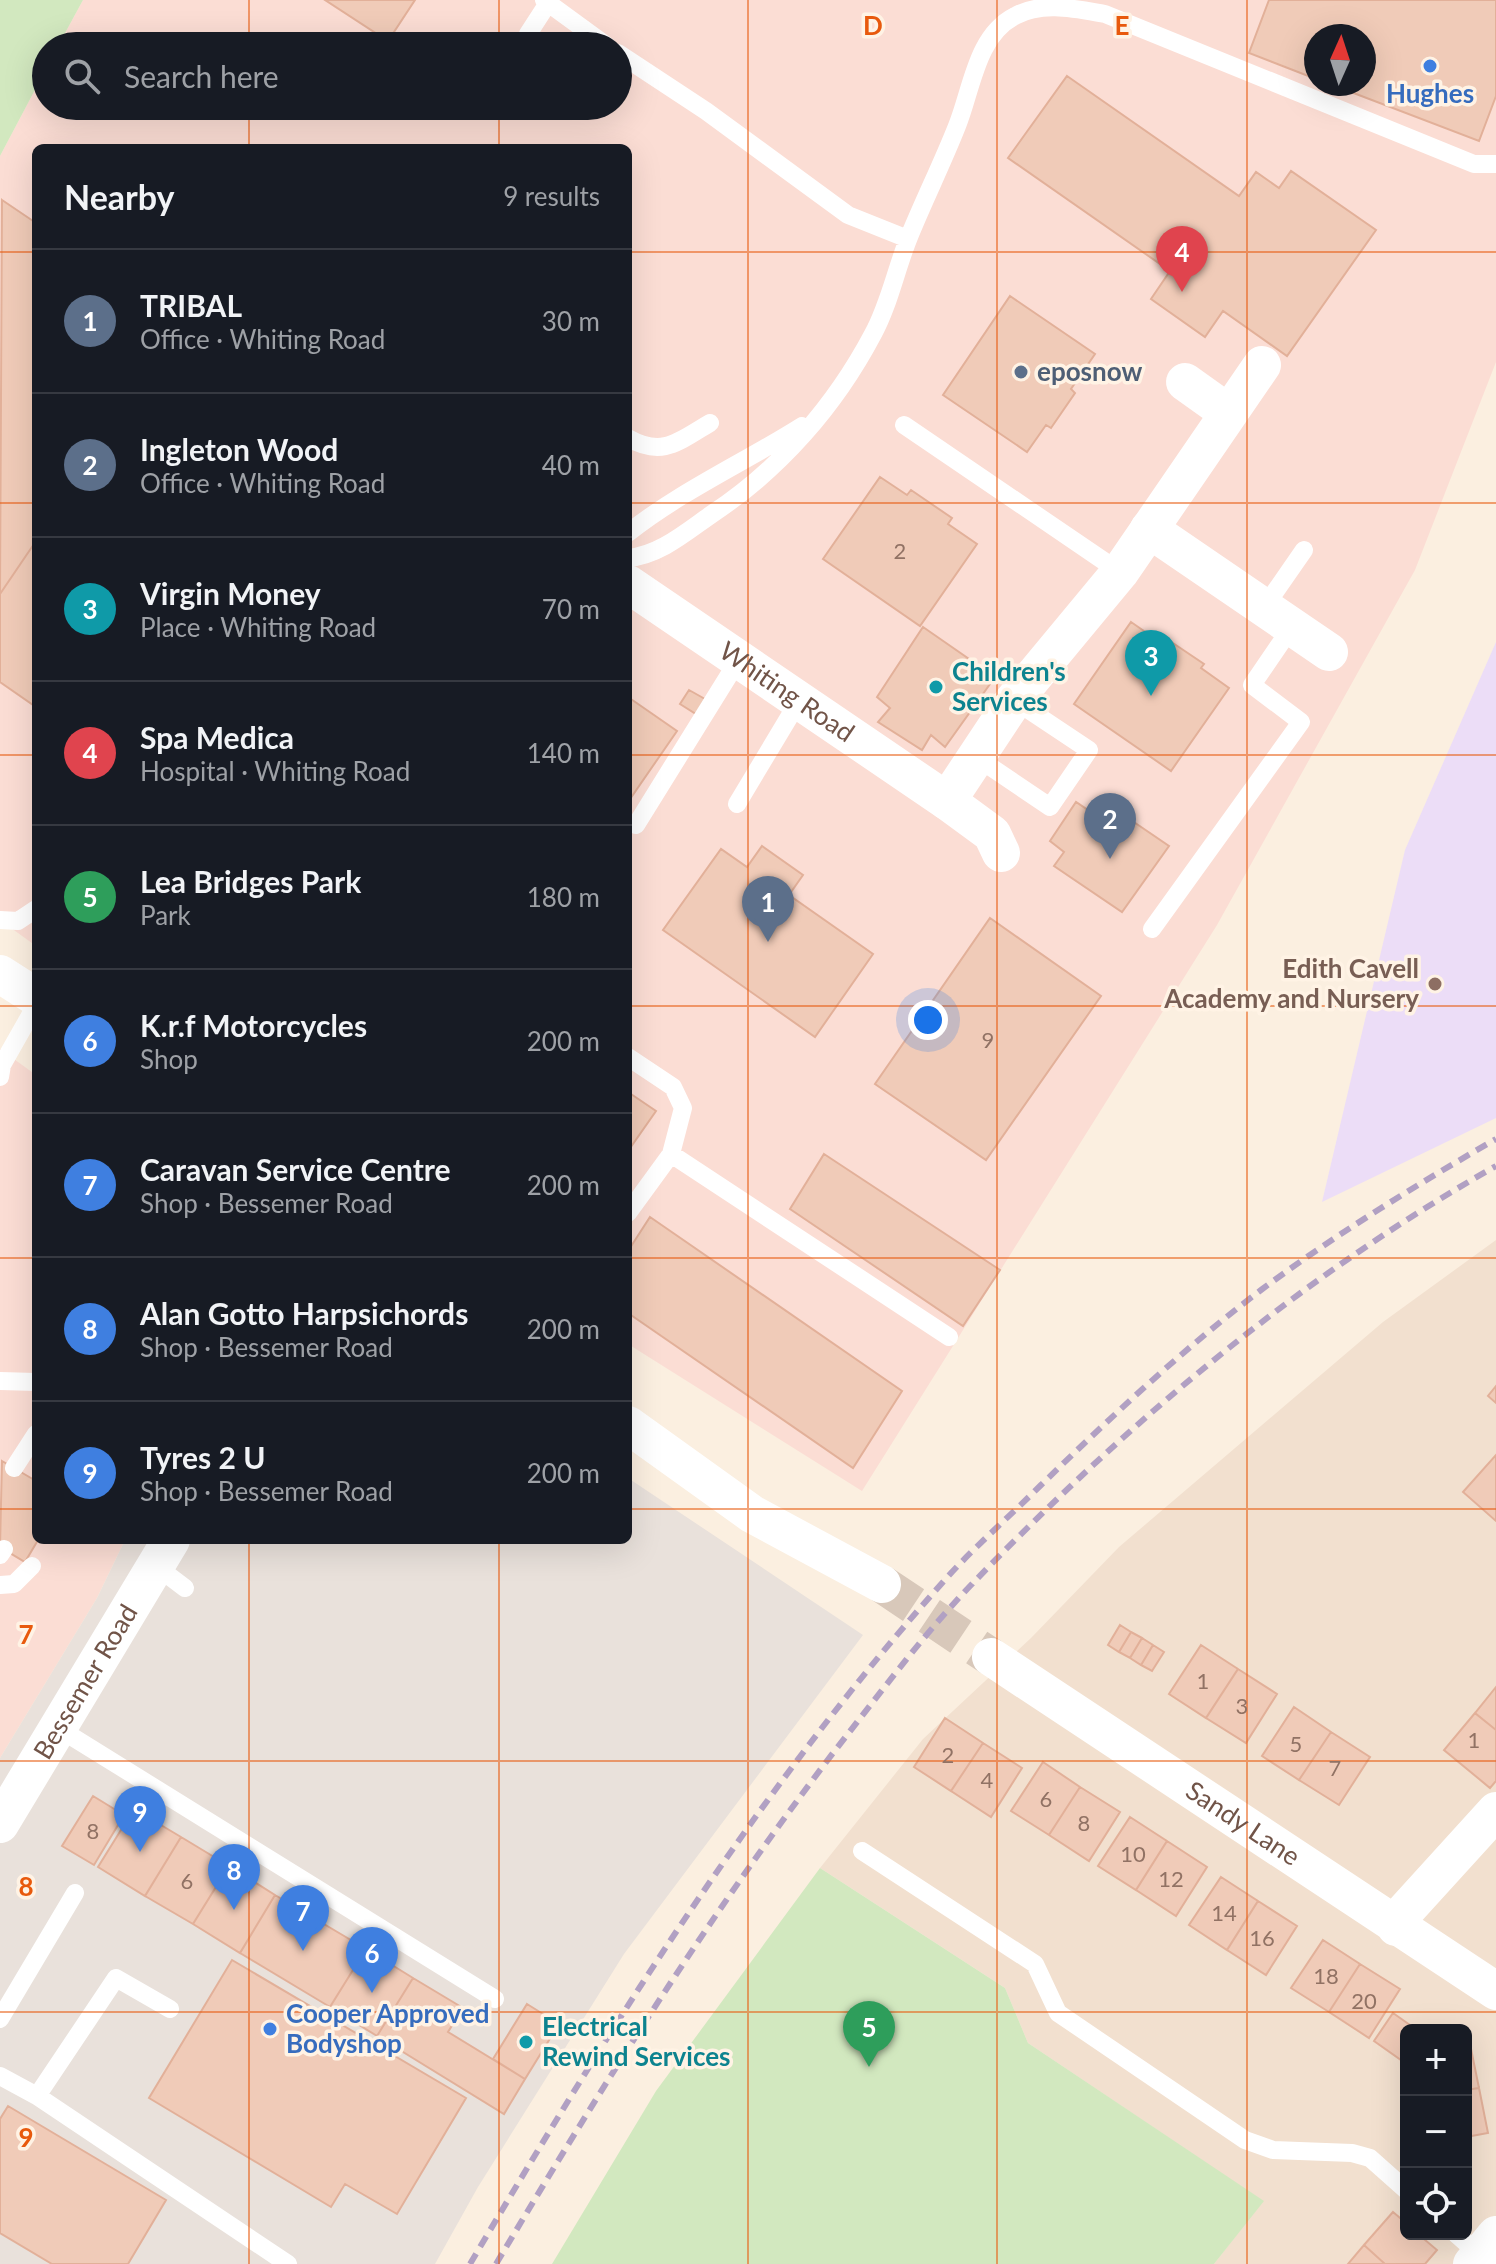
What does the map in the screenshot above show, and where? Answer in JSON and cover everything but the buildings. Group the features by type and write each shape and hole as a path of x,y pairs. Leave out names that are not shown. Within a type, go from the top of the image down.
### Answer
{"street":[{"path":"947,801 1014,700 1120,572 1262,365"},
{"path":"1185,382 1227,412"},
{"path":"1149,529 1329,652"},
{"name":"Whiting Road","path":"632,587 800,699 992,834 996,864"},
{"path":"0,974 32,994"},
{"path":"632,1428 752,1514 882,1584"},
{"name":"Bessemer Road","path":"0,1824 58,1728 171,1565"},
{"name":"Sandy Lane","path":"991,1657 1496,1991"},
{"path":"1396,1927 1406,1910 1496,1811"}],"lane":[{"path":"529,32 546,2 588,32"},
{"path":"632,558 649,556 741,495 779,462 818,417 874,333 908,239 992,35 1015,16 1043,4 1105,14 1474,164 1496,164"},
{"path":"632,62 706,111 848,215 908,239"},
{"path":"632,530 661,506 728,472 818,417"},
{"path":"632,440 666,449 710,423"},
{"path":"904,425 1120,572"},
{"path":"1152,929 1301,722 1252,685 1304,550"},
{"path":"636,825 739,659"},
{"path":"737,804 800,699"},
{"path":"976,757 1050,807 1089,750 1014,700"},
{"path":"0,920 18,921 32,912"},
{"path":"0,1077 2,1065 32,1012"},
{"path":"632,1060 673,1087 683,1108 671,1154 632,1208"},
{"path":"671,1154 949,1337"},
{"path":"0,1381 32,1382"},
{"path":"14,1468 32,1440"},
{"path":"0,1585 14,1584 32,1566"},
{"path":"58,1728 495,1999"},
{"path":"862,1851 1035,1964 1058,2013 1245,2140 1273,2150 1352,2153 1370,2158 1400,2185"},
{"path":"0,2019 75,1893"},
{"path":"37,2096 116,1978 170,2009"},
{"path":"0,2076 37,2096 288,2264"}],"shaded area":[{"path":"83,0 1496,0 1496,362 1415,570 1217,925 862,1491 632,1347 632,144 32,144 32,943 0,920 0,156 32,95 32,120 632,120 632,32 66,32"},
{"name":"Edith Cavell Academy and Nursery","path":"1496,642 1496,1118 1322,1202 1405,850"},
{"path":"0,1049 32,1072 32,1544 123,1544 97,1598 0,1758"},
{"path":"1496,1240 1496,2264 1214,2264 1263,2201 1028,2043 1005,1988 820,1868 923,1739 1031,1638 1119,1547 1383,1322"},
{"path":"632,1481 863,1635 624,1954 478,2187 435,2264 0,2264 0,1758 97,1598 123,1544 632,1544"}],"green space":[{"path":"0,0 83,0 66,32 32,32 32,95 0,156"},
{"path":"820,1868 1005,1988 1028,2043 1264,2201 1214,2264 552,2264 656,2091"}],"tunnel":[{"path":"882,1584 991,1657"}],"railway":[{"path":"470,2264 579,2083 754,1819 817,1734 952,1572 1121,1409 1232,1313 1347,1230 1496,1139"},
{"path":"496,2264 616,2068 742,1877 833,1753 972,1584 1092,1466 1219,1356 1353,1255 1496,1166"}],"place":[{"name":"Hughes","path":"1430,66"},
{"name":"Spa Medica","path":"1182,292"},
{"name":"eposnow","path":"1021,372"},
{"name":"Children's Services","path":"936,687"},
{"name":"Virgin Money","path":"1151,696"},
{"name":"Ingleton Wood","path":"1110,859"},
{"name":"TRIBAL","path":"768,942"},
{"name":"Edith Cavell Academy and Nursery","path":"1435,984"},
{"name":"Tyres 2 U","path":"140,1852"},
{"name":"Alan Gotto Harpsichords","path":"234,1910"},
{"name":"Caravan Service Centre","path":"303,1951"},
{"name":"K.r.f Motorcycles","path":"372,1993"},
{"name":"Cooper Approved Bodyshop","path":"270,2029"},
{"name":"Electrical Rewind Services","path":"526,2042"},
{"name":"Lea Bridges Park","path":"869,2067"}]}
